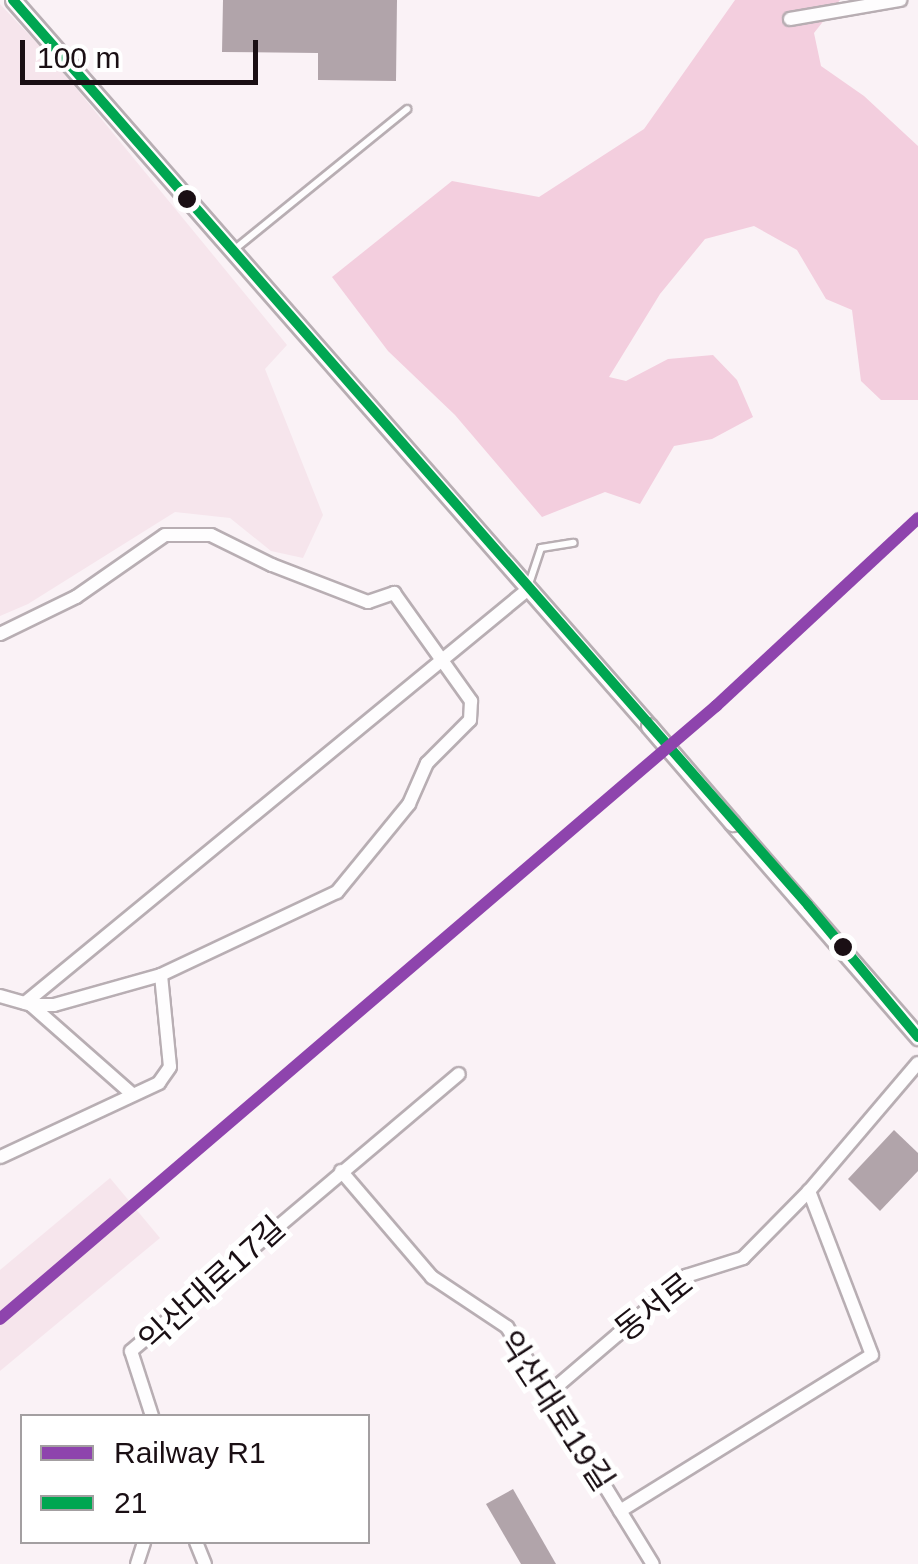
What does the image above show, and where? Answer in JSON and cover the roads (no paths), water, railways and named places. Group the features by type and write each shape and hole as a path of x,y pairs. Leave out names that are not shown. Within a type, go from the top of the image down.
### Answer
{"street":[{"path":"790,19 900,0"},
{"path":"19,4 918,1037"},
{"path":"0,634 76,597 165,535 211,535 272,566 368,602 394,592 471,701 470,720 426,763 409,804 336,892 161,975 54,1005 28,1004 0,996"},
{"path":"28,1004 527,590"},
{"path":"0,1156 158,1084 170,1067 161,975"},
{"path":"28,1004 132,1094"},
{"name":"동서로","path":"548,1394 686,1276 743,1258 809,1191 918,1062"},
{"path":"341,1171 459,1074"},
{"name":"익산대로19길","path":"341,1171 432,1276 507,1326 653,1564"},
{"name":"익산대로17길","path":"151,1414 131,1351 341,1171"},
{"name":"익산대로19길","path":"620,1511 872,1355 809,1191"}],"lane":[{"path":"234,250 406,109"},
{"path":"527,590 541,548 574,543"}],"railway":[{"path":"0,1319 716,706 918,518"}],"rail line":[{"name":"R1","path":"0,1319 716,706 918,518"}]}
